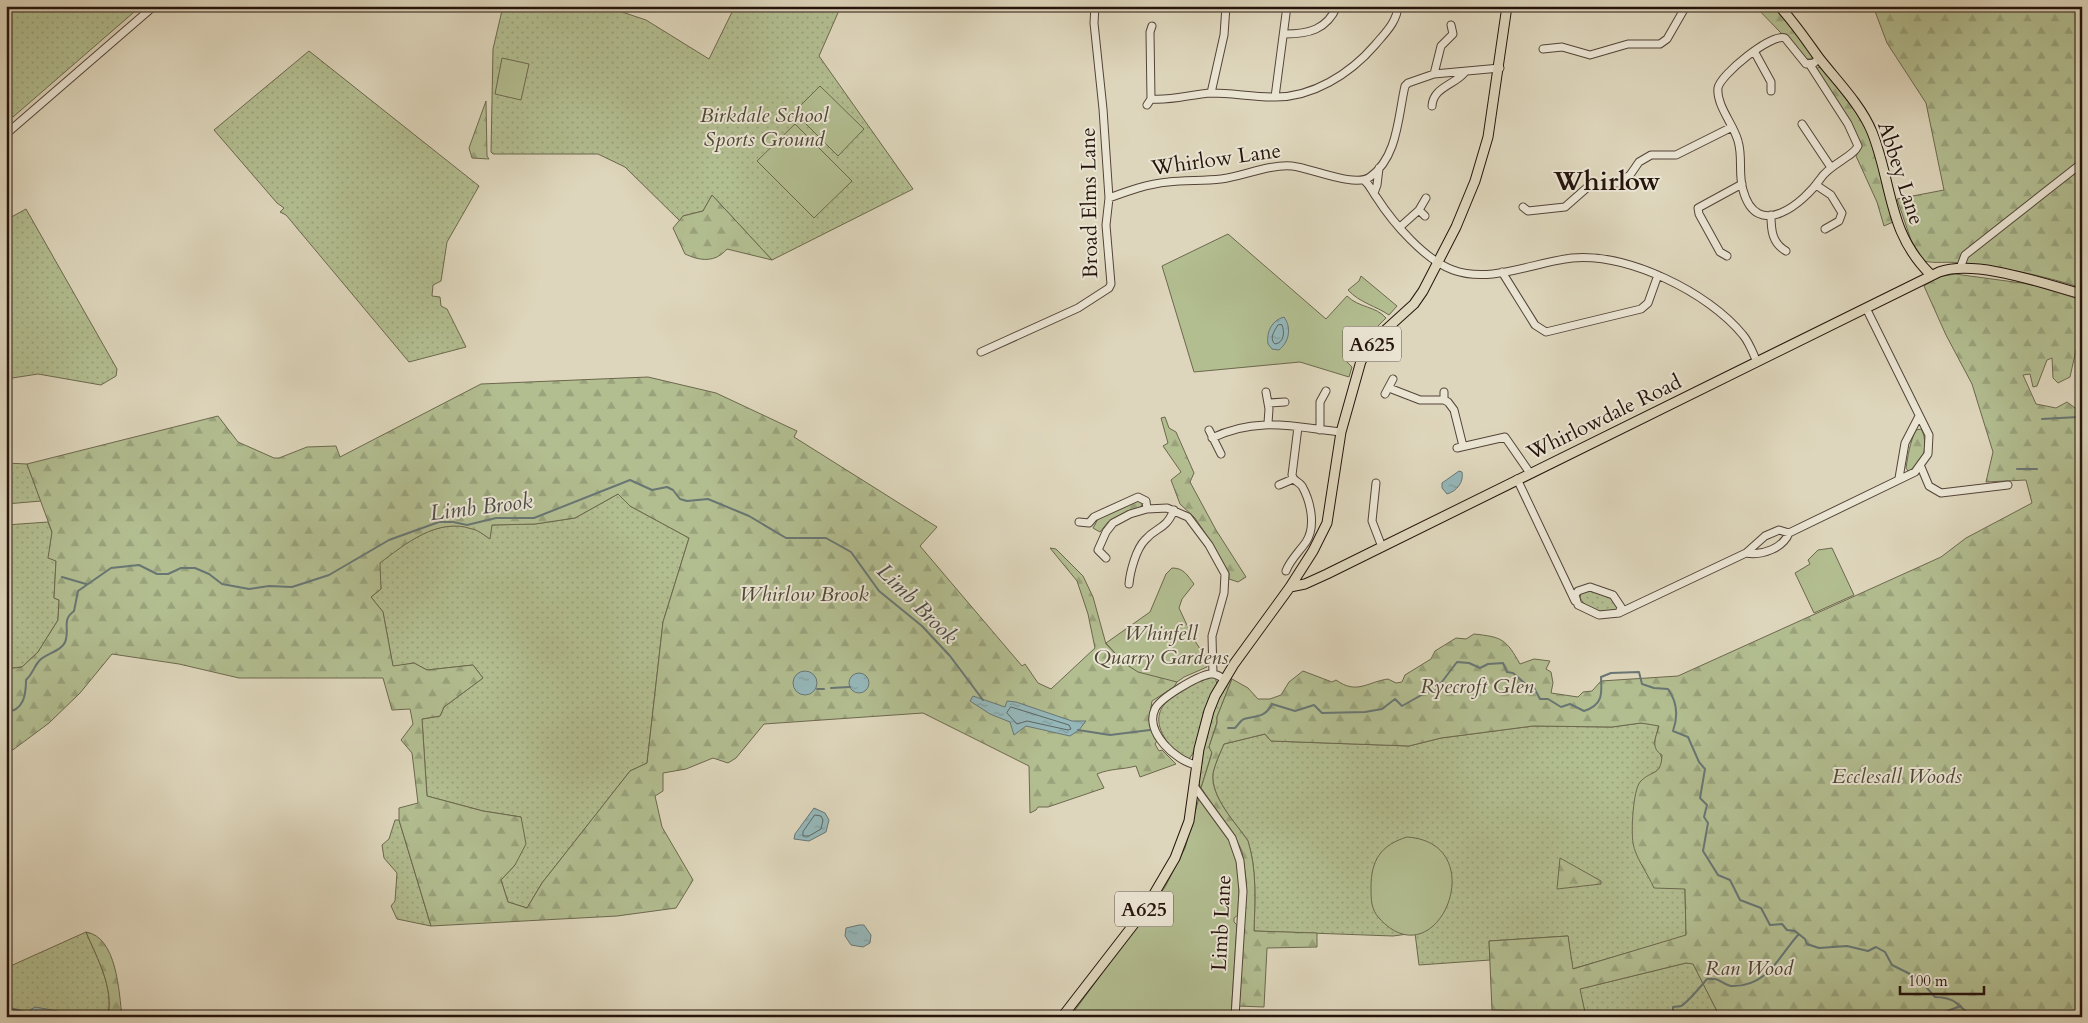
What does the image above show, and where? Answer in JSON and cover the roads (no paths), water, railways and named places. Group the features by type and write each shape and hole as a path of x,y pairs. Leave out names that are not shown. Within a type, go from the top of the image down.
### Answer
{"main road":[{"name":"A625","path":"1062,1017 1083,992 1156,892 1175,858 1186,831 1196,765 1209,711 1224,679 1290,587 1313,551 1326,523 1341,432 1361,361 1381,334 1414,304 1439,263 1475,181 1488,137 1508,6"},
{"name":"Abbey Lane","path":"1779,6 1867,122 1879,150 1892,209 1898,224 1913,255 1932,275"},
{"path":"1932,275 1945,270 1960,268 2023,278 2082,294"},
{"name":"Whirlowdale Road","path":"1290,587 1305,584 1382,547 1932,275"}],"street":[{"path":"6,134 154,6"},
{"name":"Broad Elms Lane","path":"981,352 1078,308 1109,288 1110,269 1106,225 1109,198 1103,109 1094,23 1095,6"},
{"path":"1211,93 1224,35 1226,6"},
{"path":"1275,97 1288,6"},
{"path":"1285,34 1313,32 1326,22 1337,6"},
{"path":"1152,26 1150,32 1149,102 1211,93 1275,97 1309,91 1336,79 1349,70 1383,35 1396,18 1398,6"},
{"path":"1543,49 1562,47 1590,55 1628,44 1660,44 1667,39 1686,6"},
{"path":"1434,74 1442,46 1453,34 1451,25"},
{"path":"1782,36 1804,61 1810,65 1858,146 1854,153 1830,166 1807,196 1790,210 1771,216 1755,210 1746,198 1742,184 1742,157 1719,97 1719,86 1726,76 1754,51 1768,41 1782,36"},
{"path":"1754,51 1771,82 1772,91"},
{"path":"1810,65 1819,58"},
{"path":"1374,193 1378,185 1379,168 1395,135 1405,86 1416,78 1434,74 1500,68"},
{"path":"1432,106 1434,96 1444,87 1459,80 1465,72"},
{"path":"1802,124 1830,166"},
{"path":"1523,207 1528,211 1565,206 1590,185 1612,184 1624,180 1639,162 1651,155 1676,155 1732,127"},
{"path":"1960,268 1965,255 2082,163"},
{"name":"Whirlow Lane","path":"1109,198 1134,188 1166,182 1222,179 1285,166 1364,180"},
{"path":"1379,168 1364,180 1400,227 1439,263 1456,271 1471,274 1502,272 1582,258 1627,263 1681,286 1731,322 1744,336 1757,362"},
{"path":"1727,256 1720,252 1699,214 1698,208 1742,184"},
{"path":"1816,185 1832,196 1842,213 1839,220 1825,229"},
{"path":"1400,227 1420,210 1426,198"},
{"path":"1420,210 1425,216"},
{"path":"1771,216 1773,236 1779,246 1786,251"},
{"path":"1502,272 1535,326 1546,332 1641,310 1648,303 1658,275"},
{"path":"1746,553 1763,553 1781,543 1789,532 1915,472 1921,467 1928,454 1929,440 1919,416 1866,308"},
{"path":"1393,379 1387,391 1420,400 1444,400 1454,410 1460,447 1505,437 1530,473"},
{"path":"1320,430 1320,402 1326,390"},
{"path":"1266,392 1268,424"},
{"path":"1444,392 1444,400"},
{"path":"1268,403 1285,402"},
{"path":"1899,478 1905,443 1919,416"},
{"path":"1221,454 1210,434 1268,424 1341,432"},
{"path":"1293,479 1298,427"},
{"path":"1921,467 1929,486 1941,493 2008,485"},
{"path":"1280,485 1293,479"},
{"path":"1285,567 1306,542 1312,527 1312,519 1302,487 1293,479"},
{"path":"1517,479 1576,601 1587,611 1599,615 1619,613 1634,607 1746,553 1765,536 1779,530 1789,532"},
{"path":"1376,483 1372,521 1382,547"},
{"path":"1376,493 1385,493"},
{"path":"1079,522 1089,523 1094,517 1138,497 1146,501 1147,508"},
{"path":"1106,558 1098,550 1106,532 1113,523 1130,514 1147,508 1174,510 1188,517 1219,561 1225,574 1224,593 1212,636 1213,674"},
{"path":"1129,584 1141,544 1148,537 1164,528 1174,510"},
{"path":"1568,583 1583,588 1602,590 1634,607"},
{"path":"1576,601 1575,596 1583,588"},
{"path":"1618,600 1621,607 1619,613"},
{"path":"1196,765 1182,761 1171,753 1158,733 1154,722 1154,713 1160,702 1170,694 1213,674 1224,679"},
{"name":"Limb Lane","path":"1194,786 1232,838 1240,861 1243,891 1235,1017"}],"water":[{"path":"1284,317 1289,330 1287,339 1279,350 1272,349 1268,344 1269,331 1276,321"},
{"path":"1459,471 1462,472 1461,483 1454,491 1447,494 1442,488 1442,483"},
{"path":"805,671 810,672 816,678 816,688 810,694 805,695 800,694 794,688 793,683 794,678 800,672"},
{"path":"859,673 866,676 869,683 866,690 859,693 852,690 849,683 852,676"},
{"path":"973,696 1005,707 1007,701 1016,702 1072,721 1086,721 1079,730 1070,736 1026,726 1014,735 1010,722 990,714 970,701"},
{"path":"814,808 825,813 829,820 826,832 809,841 794,839 795,834"},
{"path":"864,925 871,935 870,943 863,947 851,945 845,936 846,928"},
{"path":"35,1007 63,1012 70,1017 33,1017 30,1010"}],"waterway":[{"path":"2042,419 2078,417"},
{"path":"2017,469 2037,469"},
{"name":"Limb Brook","path":"6,712 17,709 23,701 26,680 39,661 65,643 67,621 70,614 74,611 78,591 111,568 139,565 157,574 168,574 181,568 195,568 209,574 222,584 249,589 269,586 292,587 329,575 389,540 439,522 467,525 496,518 534,518 630,480 652,490 667,487 673,490 680,499 687,501 708,499 749,516 786,538 826,538 851,552 879,591 922,626 950,656 983,700"},
{"path":"62,577 86,584"},
{"name":"Limb Brook","path":"1228,728 1235,728 1243,720 1264,714 1272,704 1295,711 1314,705 1322,713 1365,712 1382,709 1395,699 1402,706 1425,693 1435,691 1457,662 1469,663 1480,668 1488,664 1503,663 1507,672 1513,673 1529,687 1533,686 1540,699 1548,699 1561,707 1570,704 1584,711 1595,706 1598,702 1601,694 1601,677 1611,673 1639,672 1642,684 1654,688 1668,689 1674,700 1676,710 1673,731 1688,737 1699,762 1705,769 1700,798 1707,805 1704,817 1708,823 1703,851 1718,875 1730,880 1740,900 1761,908 1770,925 1782,924 1787,930 1795,931 1805,939 1807,944 1819,948 1847,946 1868,951 1876,947 1885,952 1892,965 1918,978 1935,997 1953,1001 1973,1017"},
{"path":"831,688 850,687"},
{"path":"817,689 824,689"},
{"name":"Limb Brook","path":"1078,730 1110,735 1150,730"},
{"path":"1666,1017 1673,1012 1673,1007 1681,1006 1707,979 1715,979 1733,986 1745,985 1755,981 1772,968 1798,935"},
{"path":"1930,1017 1961,1006"},
{"path":"6,1007 30,1013"}],"district":[{"name":"Whirlow","path":"1607,181"}],"park label":[{"name":"Birkdale School Sports Ground","path":"764,127"},
{"name":"Whirlow Brook","path":"804,594"},
{"name":"Whinfell Quarry Gardens","path":"1161,645"},
{"name":"Ryecroft Glen","path":"1477,686"},
{"name":"Ecclesall Woods","path":"1897,776"},
{"name":"Ran Wood","path":"1749,968"}]}
